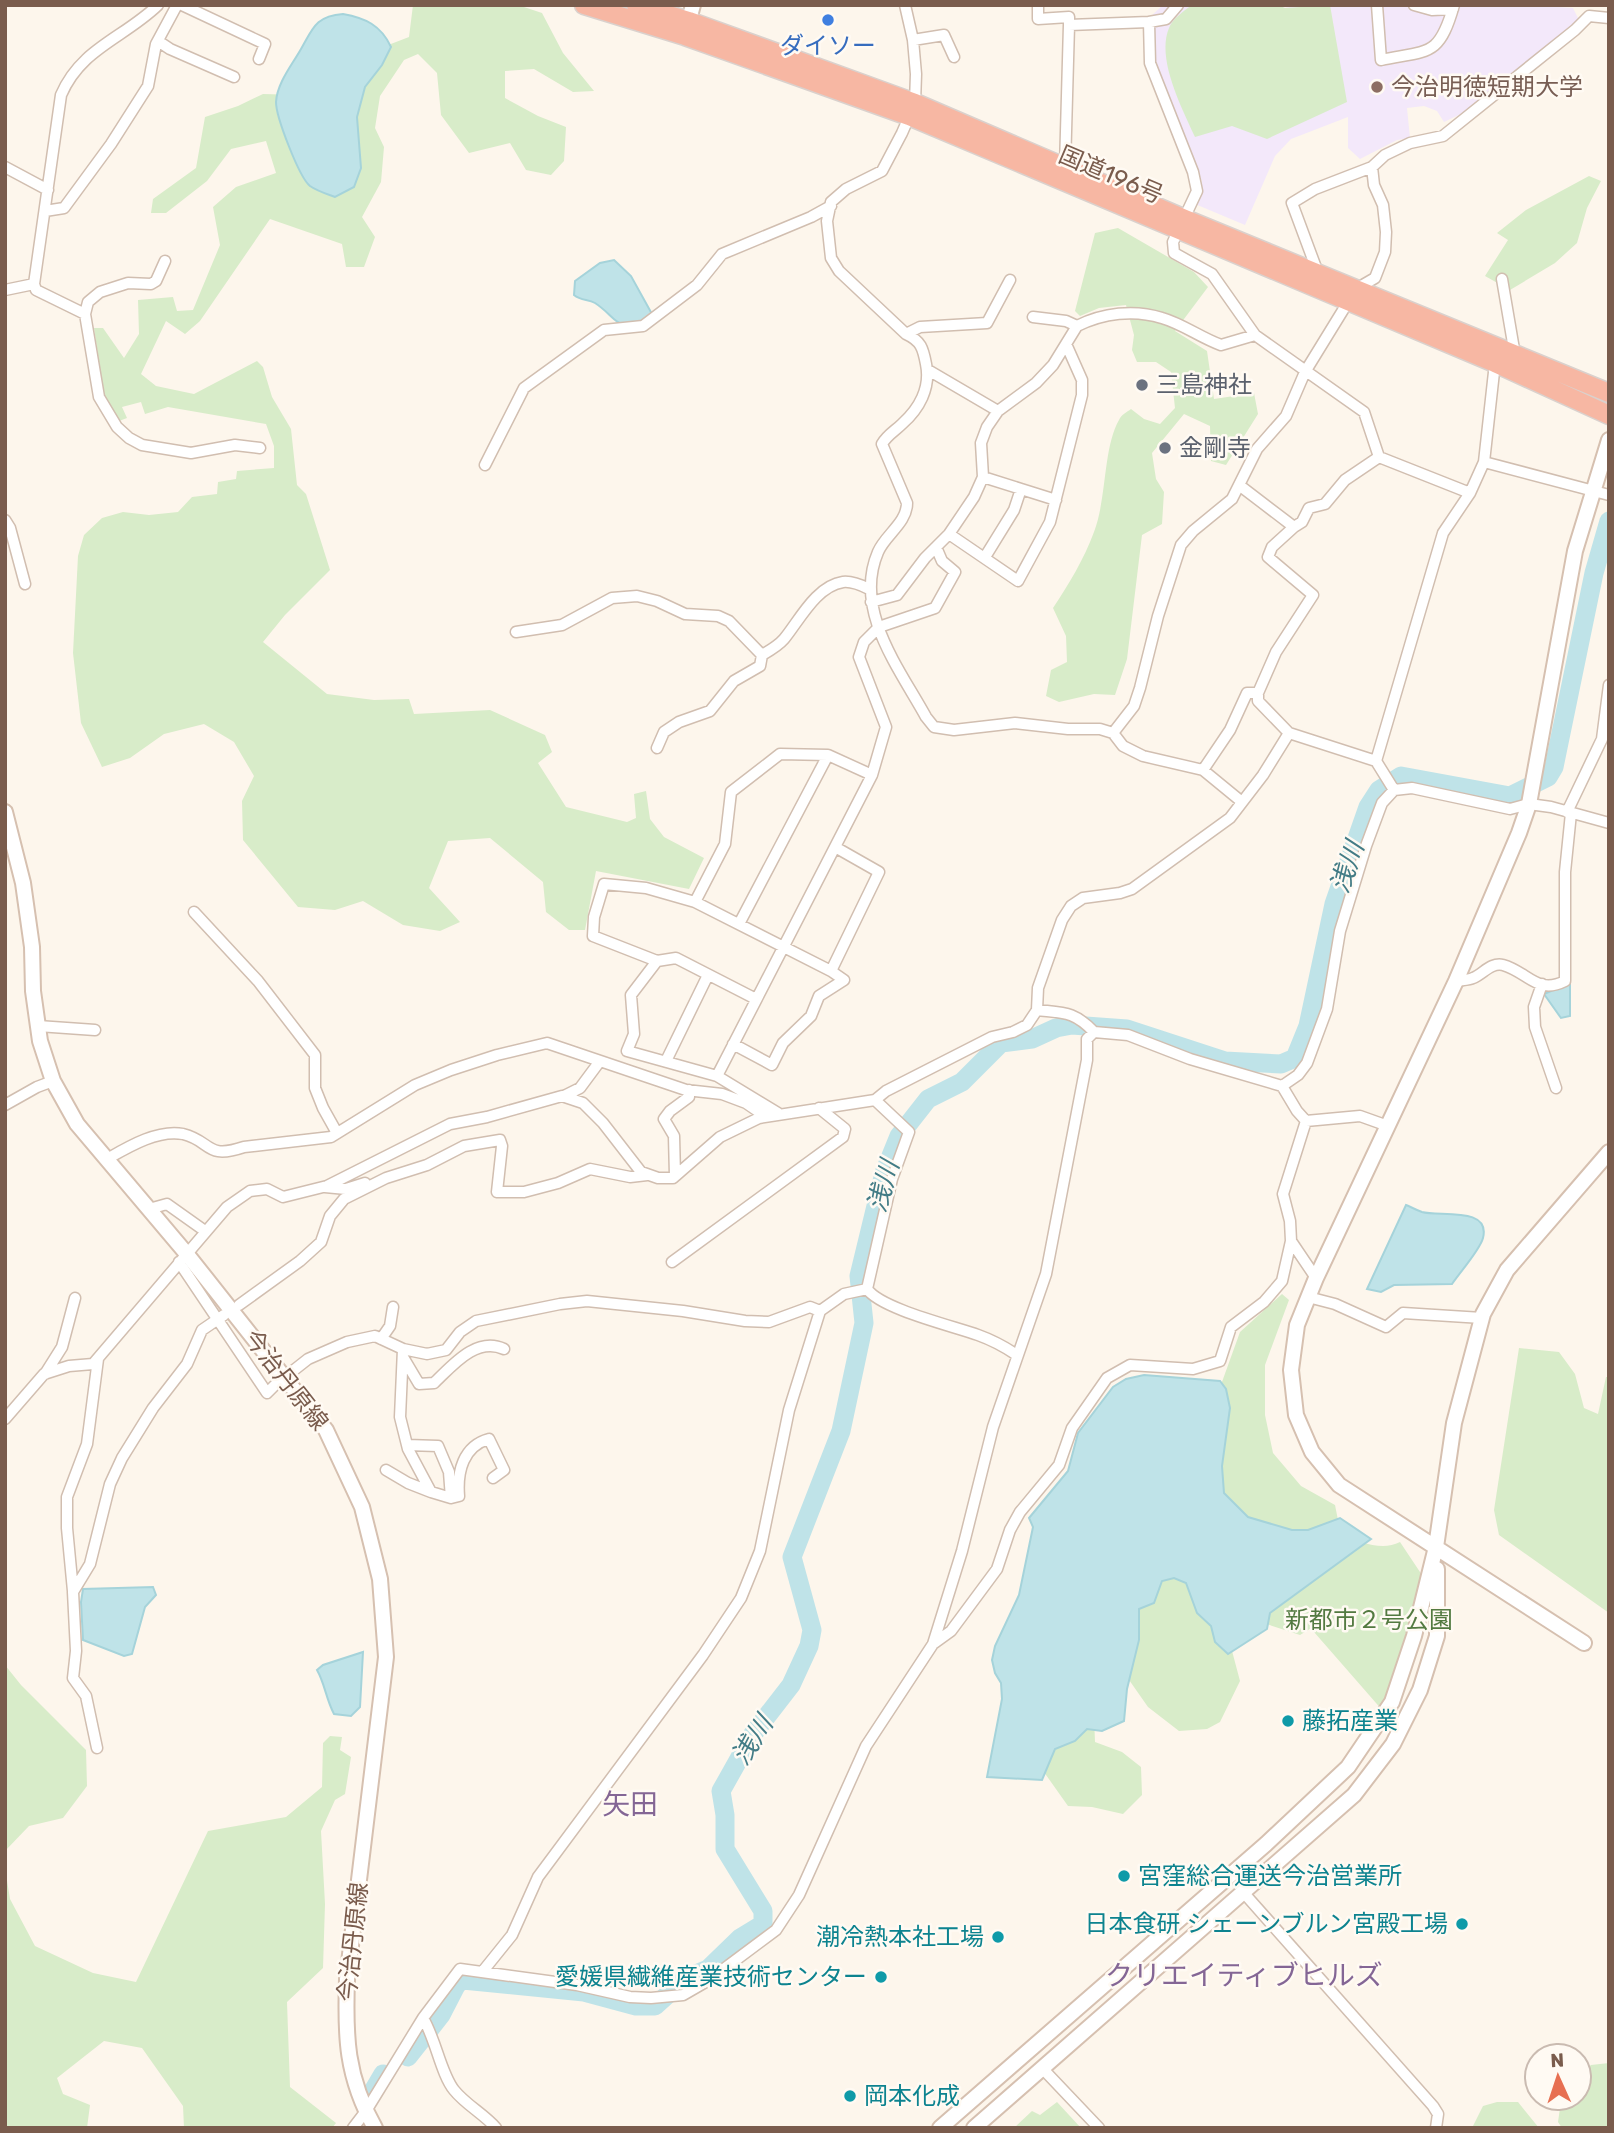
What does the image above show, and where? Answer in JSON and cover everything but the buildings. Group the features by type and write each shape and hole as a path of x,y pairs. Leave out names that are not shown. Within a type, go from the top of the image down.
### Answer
{"highway":[{"name":"国道196号","path":"584,5 689,21"},
{"name":"国道196号","path":"636,5 689,21 912,110 1352,295 1515,355 1609,394"},
{"name":"国道196号","path":"912,110 1065,167 1182,224 1318,273 1352,295 1609,415"}],"street":[{"path":"85,314 36,290 34,284 61,95 68,78 91,54 158,5"},
{"path":"45,211 64,208 111,144 148,86 158,41 179,5 265,44 259,59"},
{"path":"485,466 524,388 604,330 643,326 697,285 722,254 811,217 831,206 846,189 881,170 912,110 916,74 913,40 905,5"},
{"path":"1038,5 1038,19 1069,18 1065,167"},
{"path":"1069,25 1166,19 1178,5"},
{"path":"1377,5 1381,60 1430,50 1445,35 1454,7 1432,10 1414,5"},
{"path":"1318,273 1292,203 1315,189 1372,167 1385,155 1410,143 1443,136 1589,16 1601,15 1609,18"},
{"path":"1149,22 1150,63 1193,172 1197,191 1173,242 1174,253 1212,274 1255,335 1364,412 1379,457"},
{"path":"913,40 944,35 954,57"},
{"path":"158,41 234,77"},
{"path":"5,167 48,190"},
{"path":"1114,733 1134,706 1158,616 1181,545 1193,531 1232,499 1257,449 1286,416 1305,372 1352,295 1375,278 1385,252 1386,232 1383,205 1374,186 1372,167"},
{"path":"831,206 827,221 831,258 839,271 906,334 918,340 928,370 926,389 919,406 882,444 907,503 907,512 878,552 869,589 879,627 934,727 954,730 1015,723 1068,729 1100,729 1114,733 1123,746 1143,756 1203,770 1242,802"},
{"path":"165,261 156,281 151,284 128,283 100,292 88,302 85,314 99,397 117,427 142,445 191,453 235,446 260,449"},
{"path":"1502,279 1515,355"},
{"path":"906,334 920,327 987,323 1010,280"},
{"path":"5,290 34,284"},
{"path":"871,602 897,595 925,558 949,534 984,477 981,443 998,411 1036,383 1053,365 1077,326 1095,316 1127,314 1160,317 1221,345 1255,335"},
{"path":"1033,317 1066,321 1077,326"},
{"path":"949,534 1018,581 1050,522 1073,422 1082,396 1082,380 1066,344"},
{"path":"1376,761 1443,533 1471,493 1484,462 1494,363"},
{"path":"928,370 998,411"},
{"path":"1584,1643 1339,1485 1312,1452 1296,1415 1291,1370 1297,1325 1315,1278 1457,981 1519,833 1528,804 1575,551 1609,440"},
{"path":"1379,457 1471,493"},
{"path":"1379,457 1345,480 1325,504 1309,508 1302,522 1272,547 1268,557 1313,596 1276,652 1258,693 1258,701 1289,733 1376,761 1394,790"},
{"path":"1484,462 1609,495"},
{"path":"984,477 1056,500"},
{"path":"1239,485 1294,527"},
{"path":"985,557 1014,509 1021,489"},
{"path":"5,520 10,528 25,584"},
{"path":"717,1076 872,775 886,727 859,657 864,642 879,627 935,608 955,572 942,561 936,547"},
{"path":"657,748 664,732 679,722 710,711 734,681 760,666 762,655 784,639 824,590 841,582 869,589"},
{"path":"516,632 562,625 612,598 637,596 657,601 685,614 718,616 729,621 762,655"},
{"path":"1457,981 1472,979 1490,967 1502,964 1534,982 1554,987 1565,981 1565,872 1569,813 1602,739 1609,685"},
{"path":"1203,770 1230,730 1247,693 1258,693"},
{"path":"564,1096 583,1104 603,1123 641,1172 658,1178 675,1176 720,1137 765,1116 875,1100 886,1091 992,1037 1027,1025 1037,1010 1038,988 1062,920 1071,906 1083,898 1132,889 1230,818 1289,733"},
{"path":"695,902 725,844 731,792 779,754 828,755 872,775"},
{"path":"739,924 828,755"},
{"path":"1282,1086 1298,1075 1307,1063 1327,1009 1340,931 1366,846 1382,803 1394,790 1412,788 1510,808 1528,804 1609,823"},
{"name":"今治丹原線","path":"5,812 23,883 38,1026 53,1082 77,1124 149,1209 183,1258 326,1430 362,1507 380,1579 386,1657 347,1979 346,2014 348,2057 354,2083 375,2128"},
{"path":"831,971 879,872 835,847"},
{"path":"733,1044 772,1065 783,1043 811,1016 820,996 844,980 784,946 695,902 646,888 604,884 594,917 593,936 657,961 676,958 756,999"},
{"path":"194,912 258,981 315,1055 315,1088 337,1133"},
{"path":"657,961 631,995 634,1034 627,1051 717,1076 779,1113"},
{"path":"666,1061 708,975"},
{"path":"1542,984 1534,1007 1535,1027 1556,1088"},
{"path":"1037,1010 1066,1013 1081,1018 1094,1031 1128,1035 1190,1059 1282,1086 1306,1121"},
{"path":"38,1026 95,1030"},
{"path":"353,2128 366,2112 424,2018 460,1969 652,1998 683,1995 709,1980 776,1930 799,1895 866,1746 933,1644 962,1551 993,1427 1046,1275 1087,1060 1087,1039 1094,1031"},
{"path":"107,1159 133,1144 169,1133 186,1135 212,1151 230,1151 244,1146 331,1137 415,1085 451,1069 547,1043 689,1090 722,1094 765,1116"},
{"path":"44,1374 69,1366 93,1364 205,1231 227,1207 250,1191 267,1189 284,1197 321,1187 450,1124 564,1096 580,1088 600,1061"},
{"path":"5,1105 37,1087 53,1082"},
{"path":"675,1176 674,1136 664,1119 689,1097 689,1090"},
{"path":"867,1289 892,1179 909,1132 875,1100"},
{"path":"672,1262 844,1137 845,1129 818,1108"},
{"path":"1306,1121 1360,1116 1388,1126"},
{"path":"933,1644 951,1631 997,1569 1010,1530 1020,1512 1059,1465 1072,1428 1107,1378 1130,1365 1165,1365 1193,1369 1220,1361 1231,1327 1264,1302 1282,1281 1291,1241 1290,1222 1283,1194 1306,1121"},
{"path":"321,1187 346,1189 427,1165 464,1146 500,1140 502,1146 497,1192 524,1192 590,1169 630,1177 648,1174"},
{"path":"940,2128 1266,1844 1349,1767 1392,1702 1414,1636 1436,1547 1454,1423 1482,1318 1507,1270 1609,1152"},
{"path":"1563,1206 1609,1165"},
{"path":"239,1306 321,1242 330,1216 344,1199 386,1178"},
{"path":"149,1209 167,1204 205,1231"},
{"path":"1291,1241 1315,1278"},
{"path":"183,1258 267,1392 276,1384"},
{"path":"867,1289 882,1300 912,1313 980,1335 1017,1355"},
{"path":"483,1971 512,1935 538,1877 703,1656 741,1598 760,1551 789,1410 820,1311 844,1294 867,1289"},
{"path":"1308,1297 1335,1304 1386,1326 1403,1313 1482,1318"},
{"path":"5,1419 44,1374 62,1347 75,1298"},
{"path":"294,1370 308,1359 347,1342 375,1336 403,1352 427,1354 446,1350 460,1332 476,1321 560,1304 587,1301 769,1322 810,1307 820,1311"},
{"path":"381,1339 390,1326 393,1307"},
{"path":"73,1592 90,1564 110,1484 122,1458 153,1408 187,1364 202,1331 220,1317"},
{"path":"403,1352 419,1384 434,1383 458,1360 476,1348 498,1345 504,1349"},
{"path":"403,1352 400,1417 407,1444 431,1492"},
{"path":"97,1748 86,1696 73,1678 76,1651 66,1528 67,1497 87,1444 98,1359"},
{"path":"386,1469 408,1483 431,1492 451,1498 459,1496 458,1480 466,1455 477,1442 489,1439 504,1470 493,1478"},
{"path":"407,1444 438,1446 449,1472 451,1498"},
{"path":"974,2128 1354,1795 1393,1744 1420,1690 1437,1636 1436,1547"},
{"path":"1243,1892 1433,2106 1438,2114 1436,2128"},
{"path":"424,2018 454,2090 496,2128"},
{"path":"1042,2067 1099,2128"}],"shaded area":[{"path":"1163,5 1278,5 1285,8 1301,5 1528,5 1573,8 1580,22 1469,110 1444,122 1437,111 1424,106 1407,108 1410,138 1397,140 1360,159 1348,148 1348,117 1291,139 1275,156 1245,225 1195,204 1202,181 1152,61 1150,17"}],"green space":[{"path":"413,5 518,5 542,13 563,53 594,91 573,92 534,69 505,71 505,98 566,127 564,161 551,175 526,170 510,143 469,153 441,115 437,73 418,54 404,60 380,96 375,128 384,147 381,182 362,217 375,237 364,267 346,267 342,244 270,219 200,321 185,334 166,321 141,374 156,386 194,394 257,361 263,367 272,397 291,429 297,485 306,494 330,570 285,615 263,642 327,694 374,700 409,699 414,714 490,710 545,735 552,752 538,763 566,807 627,822 636,818 634,794 646,791 650,819 664,837 704,858 689,889 596,871 585,930 569,930 546,912 543,882 490,838 448,841 429,888 460,922 440,931 403,925 363,901 335,910 298,907 243,840 242,801 254,776 234,742 204,724 164,734 130,758 102,767 81,723 73,653 78,556 84,535 102,518 123,512 149,515 178,512 192,497 217,494 218,482 236,479 237,471 274,468 274,446 266,424 168,407 145,414 141,402 122,407 127,418 119,421 104,395 94,328 103,328 124,358 139,334 138,300 173,297 177,311 193,310 220,245 213,207 236,187 276,173 266,141 231,149 207,181 166,213 151,213 153,199 196,168 205,117 263,94 300,95 370,52 409,37"},
{"path":"1192,5 1278,5 1285,8 1330,5 1347,102 1267,139 1232,126 1195,137 1172,83 1166,54 1166,40 1171,25"},
{"path":"1589,176 1601,181 1587,208 1577,243 1555,263 1510,290 1485,276 1508,240 1497,233 1526,210"},
{"path":"1118,228 1194,272 1208,287 1175,331 1207,351 1214,399 1254,393 1258,414 1226,465 1211,461 1210,426 1184,414 1152,453 1156,479 1164,492 1162,524 1142,535 1127,659 1115,695 1094,694 1059,702 1046,696 1051,670 1067,662 1066,636 1053,608 1076,571 1094,532 1114,431 1121,417 1131,409 1144,419 1160,424 1175,408 1171,372 1156,362 1137,362 1132,350 1134,335 1126,305 1099,308 1080,316 1075,311 1095,233"},
{"name":"新都市２号公園","path":"1282,1294 1289,1300 1265,1365 1265,1415 1273,1453 1301,1486 1335,1505 1341,1535 1378,1546 1400,1542 1428,1584 1383,1711 1314,1632 1313,1627 1300,1635 1248,1618 1227,1632 1240,1681 1220,1722 1207,1729 1179,1731 1148,1707 1120,1667 1094,1716 1095,1742 1122,1752 1141,1767 1142,1795 1123,1814 1092,1807 1068,1806 1034,1758 1204,1498 1209,1418 1240,1332"},
{"path":"1519,1348 1559,1352 1575,1374 1584,1408 1598,1414 1606,1377 1609,1377 1609,1613 1499,1535 1494,1510"},
{"path":"5,1665 21,1685 86,1750 87,1786 63,1818 29,1826 5,1851"},
{"path":"330,1736 342,1737 340,1750 351,1757 345,1794 335,1800 321,1831 325,1904 323,1968 287,2002 290,2087 336,2123 332,2128 184,2128 183,2106 142,2048 104,2041 57,2078 63,2094 90,2105 87,2128 5,2128 5,1868 10,1899 35,1946 93,1973 136,1982 208,1831 286,1817 322,1787 323,1743"},
{"path":"1609,2063 1609,2128 1562,2128 1558,2122 1559,2112 1593,2112 1593,2065"},
{"path":"1057,2102 1081,2128 1014,2128 1032,2111 1040,2115"},
{"path":"1497,2102 1518,2102 1523,2112 1526,2112 1539,2128 1472,2128 1483,2106"}],"water":[{"path":"343,14 372,24 391,47 382,65 365,87 357,117 361,168 354,187 335,197 313,188 305,180 289,146 276,102 282,81 312,29 327,17"},
{"path":"614,260 631,276 652,314 642,322 626,326 620,324 595,303 574,295 575,281 600,263"},
{"path":"1570,983 1570,1016 1561,1018 1544,994"},
{"path":"1406,1205 1422,1212 1472,1217 1479,1221 1483,1228 1481,1243 1452,1284 1394,1285 1381,1292 1367,1289"},
{"path":"1144,1375 1220,1381 1226,1389 1230,1408 1222,1466 1224,1493 1248,1517 1292,1530 1308,1530 1340,1518 1371,1539 1270,1613 1267,1629 1228,1654 1215,1642 1211,1626 1197,1613 1186,1583 1174,1578 1162,1581 1154,1603 1139,1609 1139,1640 1127,1689 1124,1721 1102,1731 1087,1729 1075,1741 1055,1749 1042,1780 987,1777 1002,1699 1001,1683 992,1660 995,1646 1019,1595 1033,1527 1029,1518 1068,1471 1078,1433 1113,1387 1126,1379"},
{"path":"153,1587 156,1595 145,1607 132,1654 124,1656 83,1640 83,1589"},
{"path":"363,1652 360,1707 351,1716 334,1714 317,1670 323,1665"}],"waterway":[{"name":"浅川","path":"408,2057 441,2015 457,1984 463,1980 584,1992 636,2006 655,2006 686,1978 708,1969 740,1938 763,1924 763,1911 725,1849 725,1815 721,1791 753,1734 791,1685 809,1646 812,1630 792,1557 841,1431 864,1323 859,1276 884,1173 899,1136 928,1099 962,1082 1001,1043 1032,1039 1056,1028 1072,1025 1127,1029 1225,1061 1281,1064 1295,1058 1308,1026 1334,904 1368,807 1379,790 1401,776 1510,796 1548,777 1554,767 1594,573 1609,521"},
{"name":"浅川","path":"373,2091 383,2074"}],"place":[{"name":"ダイソー","path":"828,20"},
{"name":"今治明徳短期大学","path":"1377,87"},
{"name":"三島神社","path":"1142,385"},
{"name":"金剛寺","path":"1165,448"},
{"name":"藤拓産業","path":"1288,1721"},
{"name":"宮窪総合運送今治営業所","path":"1124,1876"},
{"name":"日本食研 シェーンブルン宮殿工場","path":"1462,1924"},
{"name":"潮冷熱本社工場","path":"998,1937"},
{"name":"愛媛県繊維産業技術センター","path":"881,1977"},
{"name":"岡本化成","path":"850,2096"}],"district":[{"name":"矢田","path":"630,1804"},
{"name":"クリエイティブヒルズ","path":"1244,1975"}]}
